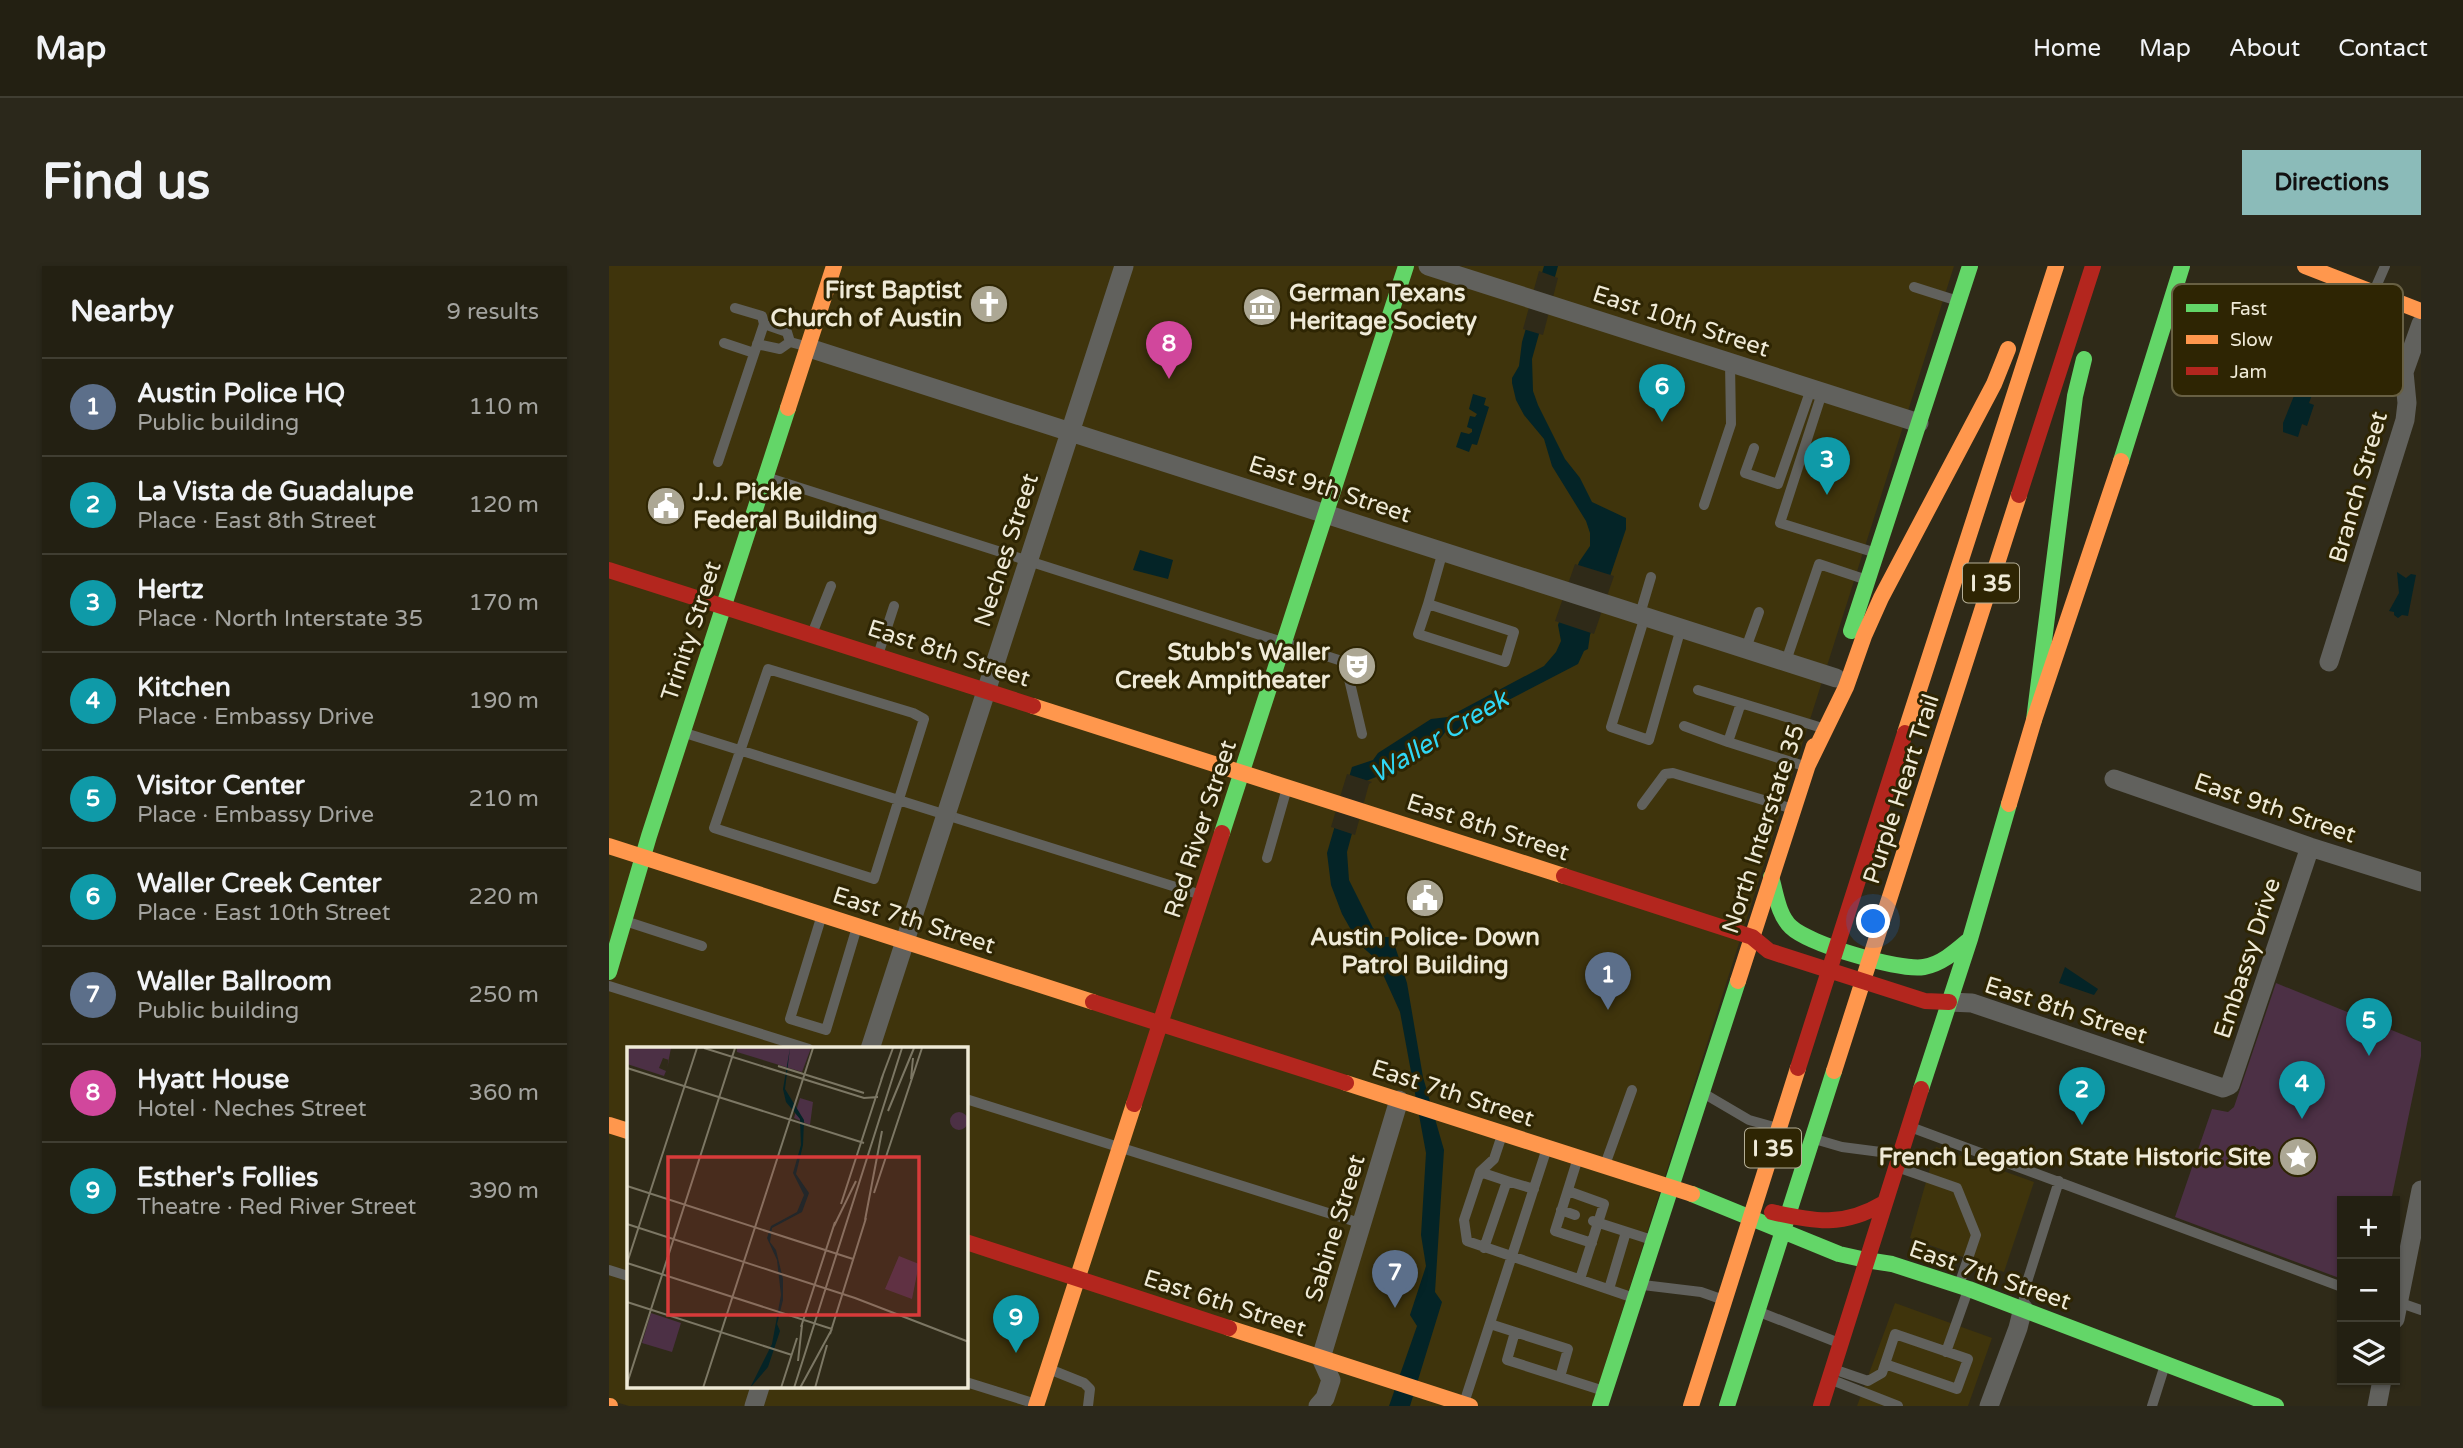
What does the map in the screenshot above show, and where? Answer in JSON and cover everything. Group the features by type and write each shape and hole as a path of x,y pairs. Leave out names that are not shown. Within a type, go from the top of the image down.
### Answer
{"main road":[{"name":"Trinity Street","path":"609,972 682,732 766,477 799,345 834,266"},
{"name":"Red River Street","path":"1037,1405 1406,266"},
{"name":"North Interstate 35","path":"1602,1399 1970,266"},
{"name":"Purple Heart Trail","path":"1691,1406 1854,890 2056,266"},
{"name":"Purple Heart Trail","path":"1727,1406 2093,266"},
{"path":"2176,284 2182,266"},
{"path":"2305,266 2351,284"},
{"path":"1821,1406 1970,939 2033,720 2097,538 2172,298"},
{"path":"2403,304 2421,311"},
{"path":"1807,767 1846,687 1876,609 1994,384 2014,333"},
{"path":"2033,720 2075,396 2088,342"},
{"name":"East 8th Street","path":"609,569 1752,937 1769,951 1925,1001 1949,1002"},
{"name":"East 7th Street","path":"609,846 1701,1197 1839,1254 1892,1264 1964,1287 2276,1406"},
{"path":"1771,877 1780,909 1791,926 1808,939 1902,967 1922,967 1942,961 1970,939"},
{"path":"609,1125 627,1131"},
{"path":"1701,1197 1805,1220 1827,1222 1862,1217 1884,1203"},
{"name":"East 6th Street","path":"968,1243 1467,1405"}],"street":[{"name":"Neches Street","path":"871,1047 1124,266"},
{"name":"East 10th Street","path":"1428,266 1919,423"},
{"name":"Branch Street","path":"2329,662 2405,420 2407,403 2404,372 2421,324"},
{"name":"East 9th Street","path":"799,345 1836,678"},
{"name":"East 9th Street","path":"2114,779 2310,847 2421,881"},
{"name":"Embassy Drive","path":"2230,1086 2310,847"},
{"name":"East 8th Street","path":"1949,1002 1972,1003 2223,1088 2230,1086"},
{"name":"Sabine Street","path":"1318,1406 1325,1398 1331,1380 1321,1358 1399,1100"},
{"path":"2400,1288 2421,1190"},
{"path":"1994,1404 2023,1308"},
{"path":"2377,1406 2381,1385"},
{"path":"754,1406 760,1388"}],"lane":[{"path":"2378,284 2385,266"},
{"path":"1914,288 1958,302"},
{"path":"718,462 764,324 762,316 735,308"},
{"path":"764,324 787,332 799,345"},
{"path":"724,343 780,349 799,345"},
{"path":"1704,505 1731,424 1730,363"},
{"path":"1754,449 1745,473 1778,484 1817,391"},
{"path":"1817,391 1780,523 1877,553"},
{"path":"766,477 1345,662 1362,734"},
{"path":"1428,604 1514,632 1504,662 1418,634 1443,551"},
{"path":"1786,661 1819,564 1868,580"},
{"path":"1651,577 1611,727 1649,740 1681,628"},
{"path":"812,635 831,586"},
{"path":"878,656 894,606"},
{"path":"1746,648 1759,612"},
{"path":"768,669 913,713 924,719 899,800 874,879 714,828 768,669"},
{"path":"1697,690 1820,727"},
{"path":"1728,742 1741,703"},
{"path":"1683,726 1807,767"},
{"path":"682,732 1202,895"},
{"path":"1642,805 1665,774 1673,773 1794,809"},
{"path":"1267,858 1287,788"},
{"path":"822,914 790,1019 826,1030 858,926"},
{"path":"625,921 702,946"},
{"path":"609,986 803,1047"},
{"path":"1605,1166 1632,1090"},
{"path":"1702,1093 1749,1120 1789,1132"},
{"path":"968,1100 1363,1224"},
{"path":"1910,1127 2337,1285"},
{"path":"1503,1133 1494,1159 1480,1172 1464,1220 1467,1241 1609,1289 1701,1292 1739,1305"},
{"path":"1802,1136 1898,1161 1957,1188 1976,1235 1946,1352"},
{"path":"1467,1405 1490,1324 1548,1148"},
{"path":"1578,1157 1555,1231 1592,1243"},
{"path":"1480,1172 1534,1189"},
{"path":"1484,1248 1507,1181"},
{"path":"2023,1308 2026,1285 2059,1181"},
{"path":"1568,1191 1604,1204 1595,1222 1592,1243 1580,1279"},
{"path":"1561,1210 1575,1215"},
{"path":"1595,1222 1653,1241"},
{"path":"1609,1289 1626,1232"},
{"path":"609,1270 627,1276"},
{"path":"2400,1307 2421,1310"},
{"path":"1752,1310 1840,1343"},
{"path":"1490,1324 1568,1349 1560,1377"},
{"path":"1515,1332 1507,1360 1560,1377 1602,1399"},
{"path":"1830,1374 1868,1381 1882,1373 1885,1364 1895,1334 1968,1359 1957,1389 1885,1364"},
{"path":"2152,1406 2165,1365"},
{"path":"1048,1369 1084,1383 1090,1389 1088,1406"},
{"path":"1830,1374 1898,1406"},
{"path":"968,1383 1037,1405"}],"shaded area":[{"path":"609,266 1954,266 1592,1406 629,1406 609,1400"},
{"name":"French Legation State Historic Site","path":"2276,983 2421,1042 2421,1056 2392,1196 2337,1196 2337,1277 2175,1217 2212,1109 2228,1112 2234,1107"},
{"path":"1936,1147 2034,1182 2004,1272 1910,1238"},
{"path":"1895,1303 1992,1338 1968,1406 1857,1406"}],"water":[{"name":"Waller Creek","path":"1544,266 1558,266 1532,359 1533,391 1565,459 1580,478 1592,502 1626,518 1626,529 1590,635 1588,649 1584,651 1578,664 1474,718 1463,731 1446,731 1431,751 1387,776 1381,775 1366,781 1347,852 1349,880 1373,928 1384,937 1392,937 1407,983 1423,1077 1444,1150 1435,1292 1442,1302 1410,1406 1389,1406 1417,1326 1410,1315 1426,1266 1421,1235 1426,1153 1400,1012 1376,959 1359,944 1342,914 1331,885 1327,853 1352,767 1373,760 1378,753 1431,719 1448,717 1544,666 1561,641 1558,625 1579,562 1590,546 1590,533 1586,521 1552,466 1544,439 1524,415 1516,400 1512,383 1519,366 1522,342"},
{"path":"1473,394 1486,398 1484,405 1489,407 1477,445 1472,444 1469,452 1456,447 1461,432 1472,432 1472,429 1467,427 1470,416 1475,417 1477,414 1469,409"},
{"path":"2294,396 2312,396 2309,403 2314,405 2307,426 2302,424 2298,437 2283,432 2283,423"},
{"path":"1140,550 1173,560 1168,579 1133,570"},
{"path":"2397,572 2406,578 2411,574 2416,575 2408,616 2402,615 2398,618 2394,612 2389,611 2399,593"},
{"path":"2065,967 2098,989 2094,995 2059,983"}],"pier":[{"path":"1539,271 1558,278 1543,335 1523,329"},
{"path":"1575,564 1614,576 1594,634 1555,621"},
{"path":"1347,774 1372,782 1369,784 1355,835 1331,827"}],"traffic: fast":[{"path":"1222,833 1406,266"},
{"path":"1851,631 1970,266"},
{"path":"2176,284 2182,266"},
{"path":"2121,461 2172,298"},
{"path":"2034,720 2075,396 2084,359"},
{"path":"609,972 649,836 788,408"},
{"path":"1921,1089 1970,939 2009,804"},
{"path":"1771,877 1780,910 1791,927 1816,941 1855,955 1895,965 1924,967 1943,960 1970,939"},
{"path":"1600,1406 1738,981"},
{"path":"1727,1406 1834,1071"},
{"path":"1692,1194 1839,1254 1866,1260"},
{"path":"1866,1260 1892,1264 1969,1289 2276,1406"}],"traffic: slow":[{"path":"788,408 834,266"},
{"path":"1905,733 2056,266"},
{"path":"2305,266 2351,284"},
{"path":"2403,304 2421,311"},
{"path":"1807,767 1846,687 1881,598 1994,384 2008,349"},
{"path":"2009,804 2034,720 2121,461"},
{"path":"1834,1071 2019,495"},
{"path":"1033,706 1564,876"},
{"path":"1738,981 1814,746"},
{"path":"609,846 1093,1002"},
{"path":"1691,1406 1798,1068"},
{"path":"1346,1083 1692,1194"},
{"path":"1036,1406 1134,1104"},
{"path":"609,1125 627,1131"},
{"path":"1229,1328 1470,1406"}],"traffic: jam":[{"path":"2019,495 2093,266"},
{"path":"609,570 1033,706"},
{"path":"1798,1068 1905,733"},
{"path":"1134,1104 1222,833"},
{"path":"1564,876 1752,937 1769,951 1925,1001 1949,1002"},
{"path":"1093,1002 1346,1083"},
{"path":"1821,1406 1921,1089"},
{"path":"1772,1212 1816,1220 1842,1219 1856,1216 1884,1203"},
{"path":"968,1243 1229,1328"}],"place":[{"name":"First Baptist Church of Austin","path":"989,304"},
{"name":"German Texans Heritage Society","path":"1262,307"},
{"name":"Hyatt House","path":"1169,379"},
{"name":"Waller Creek Center","path":"1662,422"},
{"name":"Hertz","path":"1827,495"},
{"name":"J.J. Pickle Federal Building","path":"666,506"},
{"name":"Stubb's Waller Creek Ampitheater","path":"1357,666"},
{"name":"Austin Police- Down Patrol Building","path":"1425,898"},
{"name":"Austin Police HQ","path":"1608,1010"},
{"name":"Visitor Center","path":"2369,1056"},
{"name":"Kitchen","path":"2302,1119"},
{"name":"La Vista de Guadalupe","path":"2082,1125"},
{"name":"French Legation State Historic Site","path":"2298,1157"},
{"name":"Waller Ballroom","path":"1395,1308"},
{"name":"Esther's Follies","path":"1016,1353"}]}
